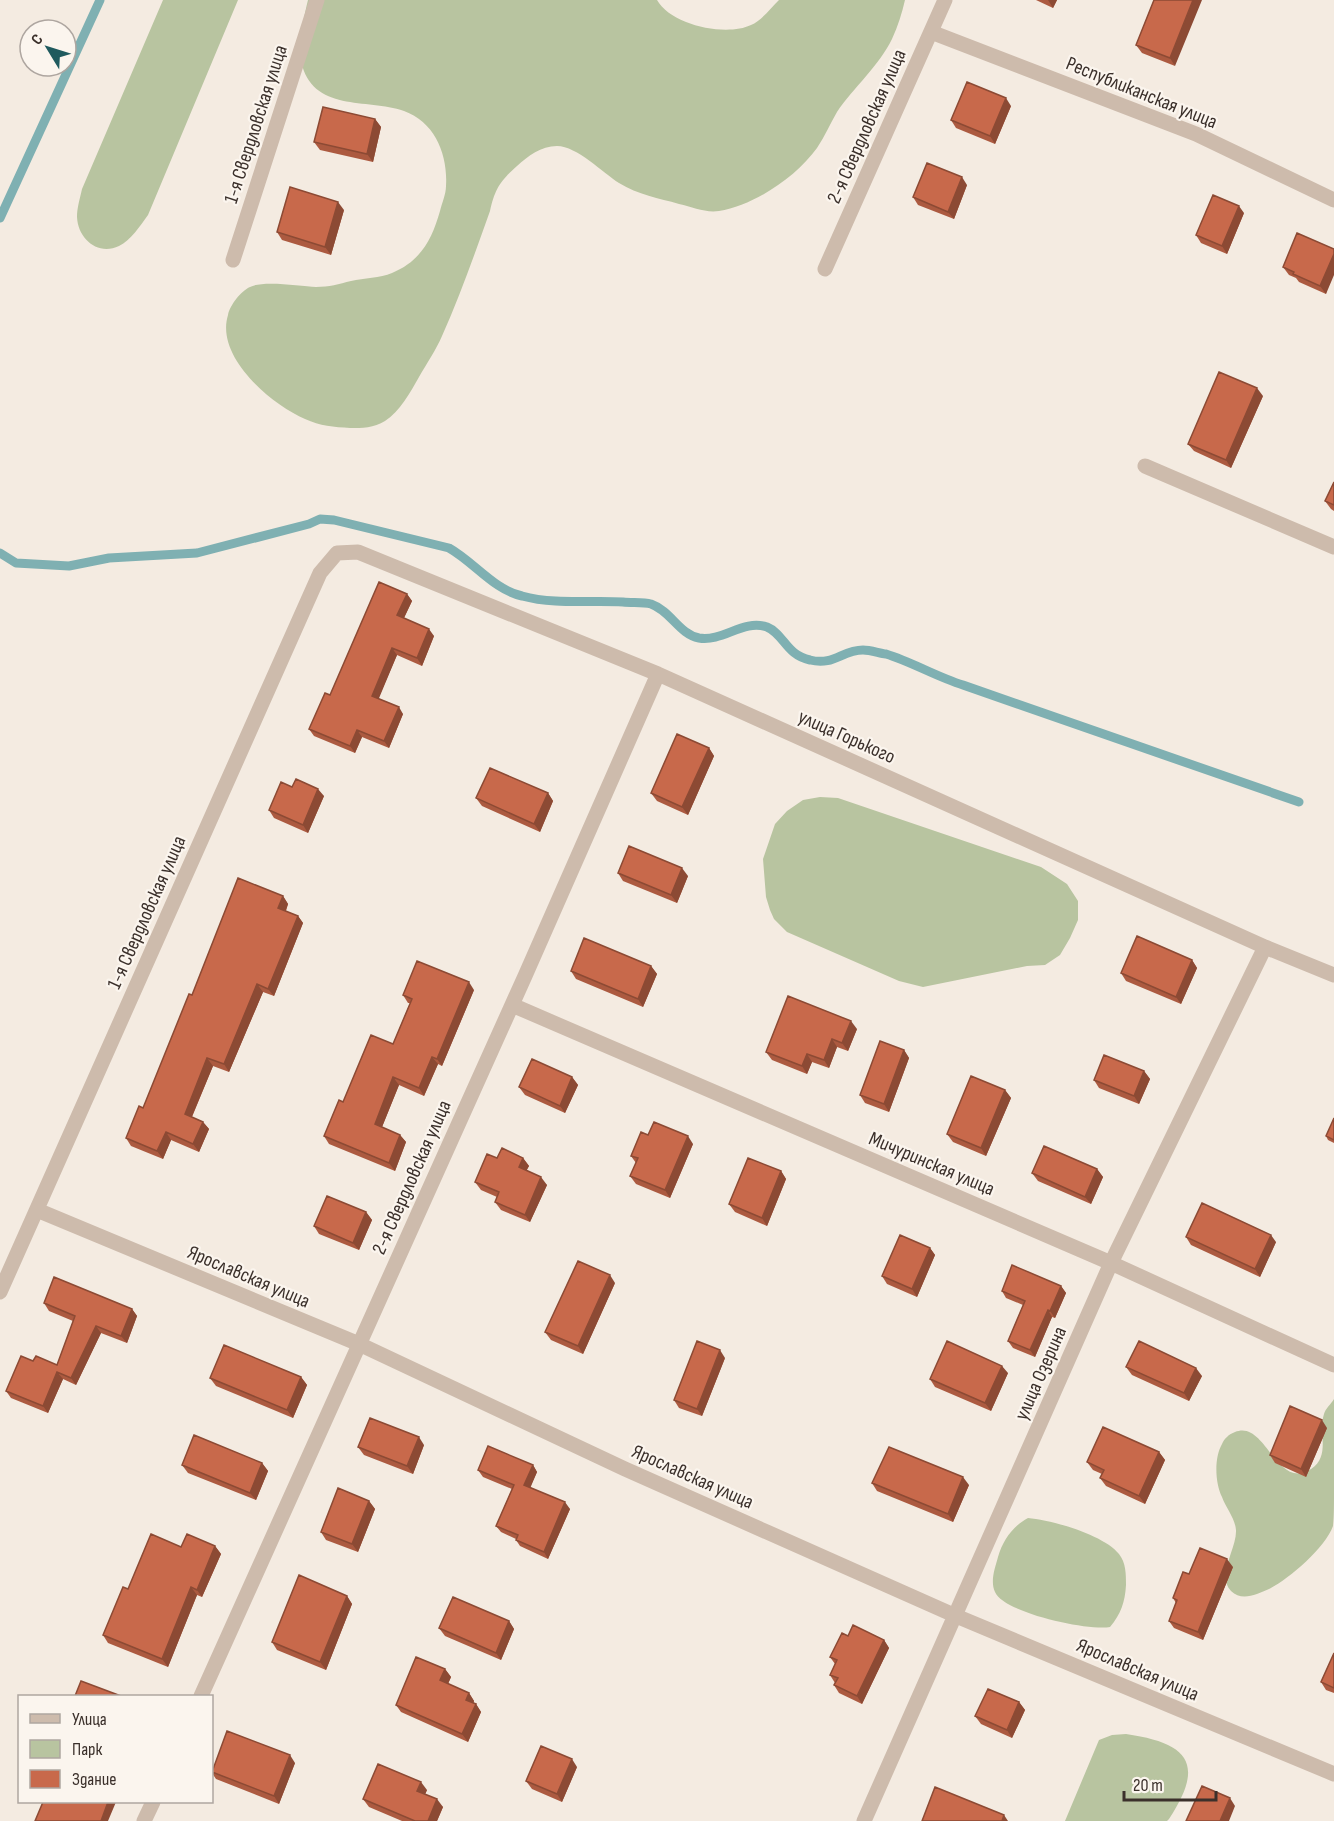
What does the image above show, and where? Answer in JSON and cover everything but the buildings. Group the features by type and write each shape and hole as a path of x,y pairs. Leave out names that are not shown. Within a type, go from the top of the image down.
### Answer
{"street":[{"name":"1-я Свердловская улица","path":"233,261 317,0"},
{"name":"2-я Свердловская улица","path":"825,269 945,0"},
{"name":"Республиканская улица","path":"931,32 1196,134 1334,200"},
{"path":"1145,466 1334,547"},
{"name":"улица Горького","path":"337,554 358,552 658,675 1265,947 1334,975"},
{"name":"1-я Свердловская улица","path":"0,1292 320,573 337,554"},
{"name":"2-я Свердловская улица","path":"201,1695 263,1562 658,675"},
{"name":"улица Озерина","path":"864,1821 1111,1263 1265,947"},
{"name":"Мичуринская улица","path":"512,1005 1111,1263 1334,1365"},
{"name":"Ярославская улица","path":"37,1210 359,1344 625,1469 956,1616 1334,1774"},
{"path":"144,1821 153,1803"}],"green space":[{"path":"163,0 238,0 148,215 127,240 119,246 104,249 90,244 78,225 77,214 82,189"},
{"path":"308,0 657,0 664,9 686,22 728,30 755,23 779,0 905,0 887,49 837,112 817,148 786,179 747,203 719,211 699,209 634,190 619,183 581,155 565,147 557,146 535,152 506,176 496,191 449,321 437,346 400,407 381,423 363,428 350,428 322,425 305,419 262,391 238,362 230,347 226,331 229,311 240,295 256,285 325,286 382,276 411,262 424,248 437,221 446,189 445,163 431,131 415,116 389,107 343,101 317,89 307,78 301,61 300,47"},
{"path":"820,797 838,798 1041,867 1067,884 1078,901 1078,920 1060,955 1045,965 1027,966 923,987 899,981 787,932 774,919 770,910 766,897 763,859 775,824 787,811 803,800"},
{"path":"1334,1399 1334,1515 1329,1535 1306,1562 1277,1584 1250,1596 1235,1594 1227,1585 1226,1570 1236,1530 1217,1478 1219,1450 1223,1442 1235,1432 1246,1431 1255,1436 1289,1471 1299,1473 1311,1469 1321,1458 1324,1414"},
{"path":"1028,1518 1063,1525 1090,1535 1112,1547 1119,1554 1125,1569 1125,1591 1120,1612 1110,1627 1099,1628 1048,1619 1014,1607 1002,1600 995,1592 994,1574 1003,1545 1013,1529"},
{"path":"1126,1734 1164,1743 1177,1750 1185,1759 1188,1770 1187,1783 1169,1819 1167,1821 1065,1821 1099,1740 1112,1735"}],"waterway":[{"path":"0,218 100,0"},
{"path":"0,553 16,563 69,566 109,558 197,553 309,524 320,519 334,520 449,548 502,588 534,599 651,604 658,607 686,632 699,638 716,637 758,625 773,630 796,654 810,660 825,661 849,652 863,650 886,654 953,682 1299,802"}]}
